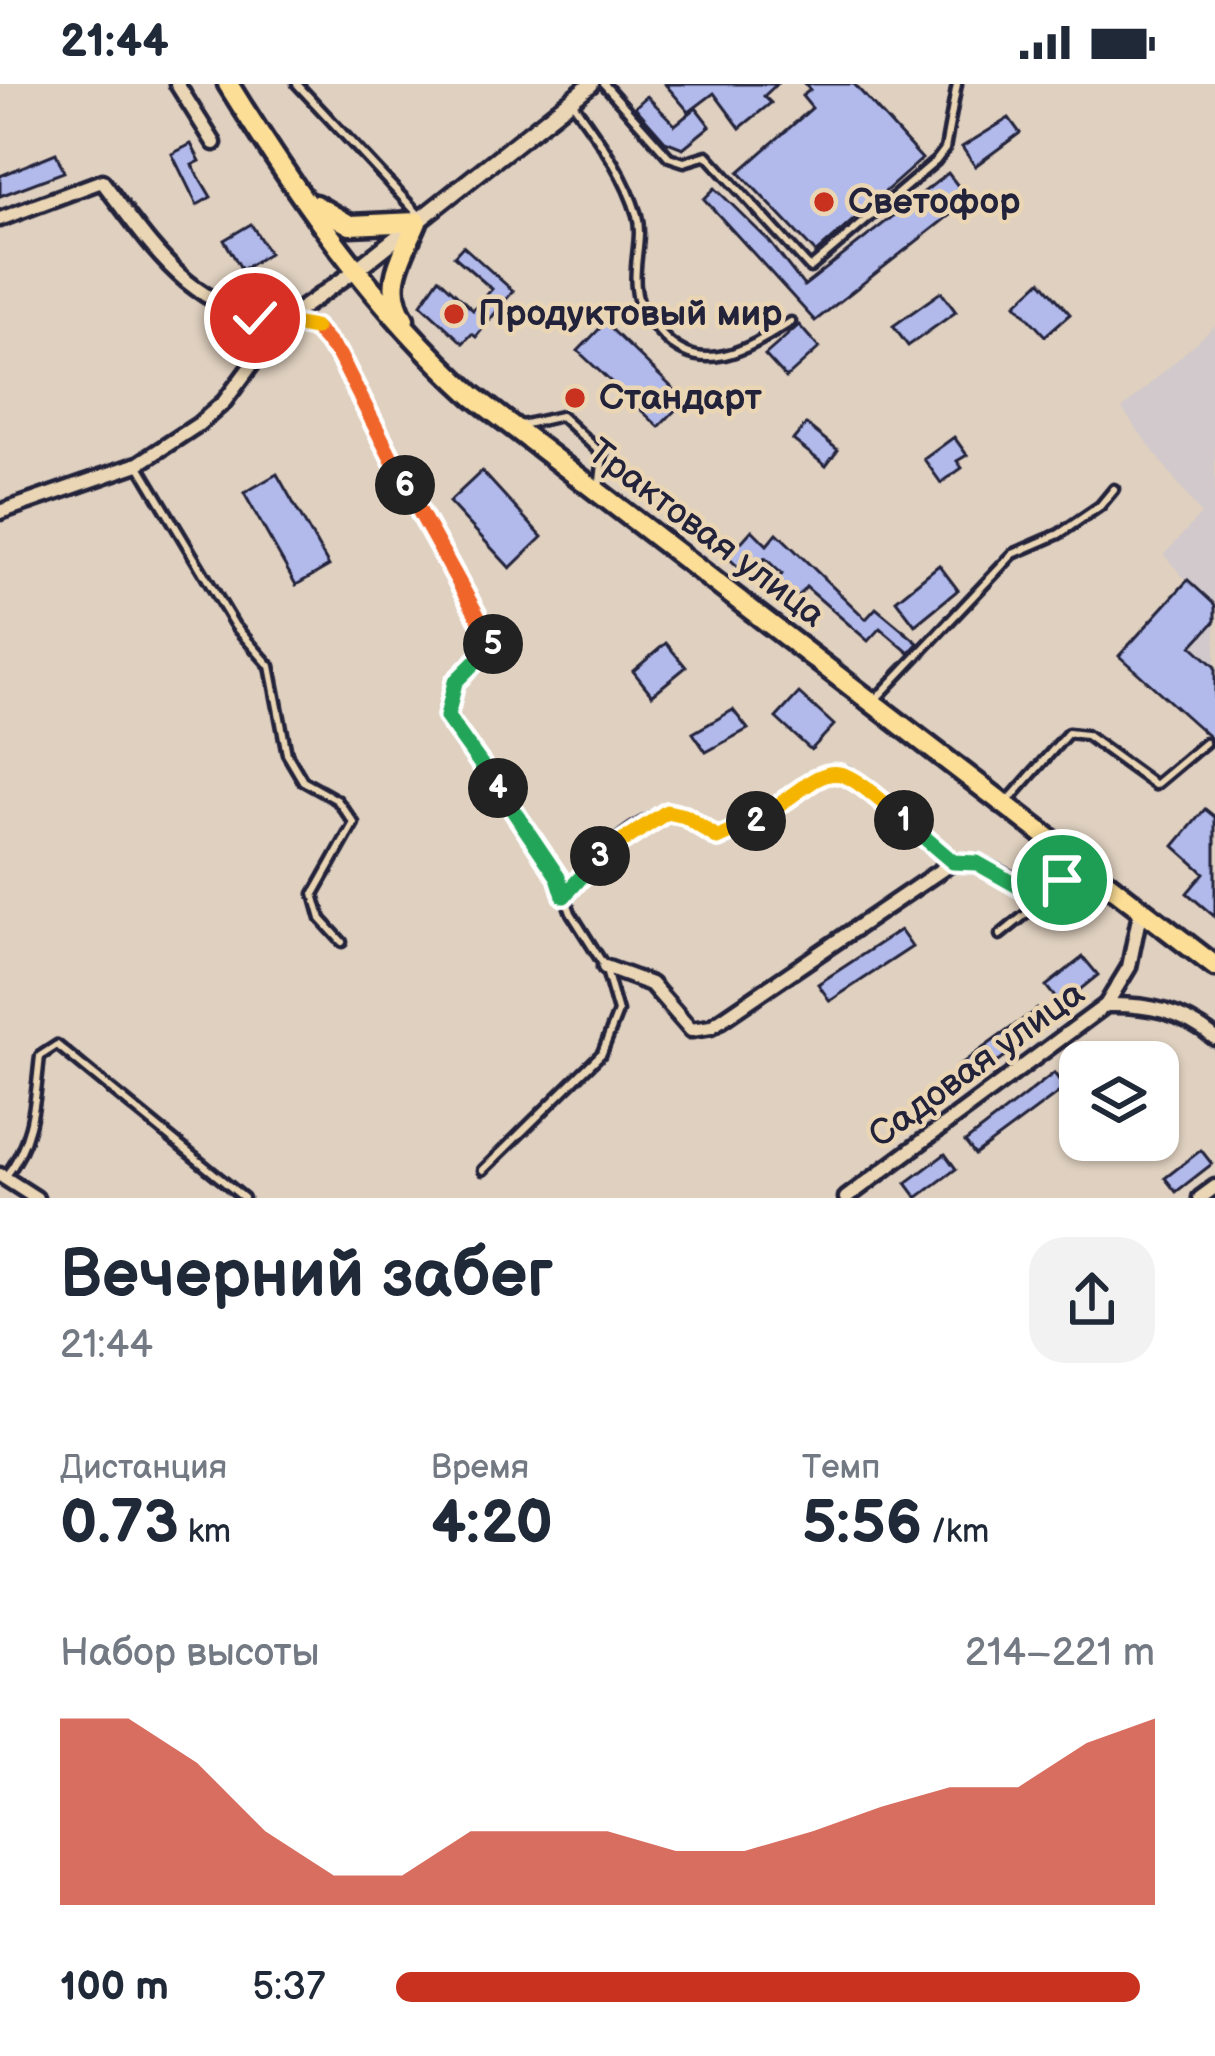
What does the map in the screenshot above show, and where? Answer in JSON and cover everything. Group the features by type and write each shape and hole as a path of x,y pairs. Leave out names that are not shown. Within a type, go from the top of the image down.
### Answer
{"highway":[{"name":"Трактовая улица","path":"228,84 356,270 426,353 512,428 1215,966"},
{"path":"301,194 350,225 419,220"},
{"path":"419,220 395,266 394,291 398,309 426,353"}],"street":[{"path":"177,84 214,143"},
{"path":"0,512 73,491 138,464 224,402 285,320 356,270 590,84"},
{"path":"0,219 102,181 159,256 212,304 255,318 285,320"},
{"path":"605,967 651,984 691,1030 710,1027 953,862 977,863 1034,890 1065,879 1081,864"},
{"path":"1106,1005 1129,967 1141,908"},
{"name":"Садовая улица","path":"846,1198 1106,1005 1142,1004 1192,1018 1215,1038"},
{"path":"3,1176 36,1198"},
{"path":"1200,1198 1215,1187"}],"lane":[{"path":"297,84 419,220"},
{"path":"604,84 669,158 684,162 707,154 811,268 936,161 945,148 957,84"},
{"path":"571,100 621,172 639,220 635,273 642,314 676,350 691,359 734,354 791,322"},
{"path":"285,320 312,324 339,355 495,647 455,682 447,717 518,815 605,967 618,1012 602,1053 483,1170"},
{"path":"512,428 562,416 603,454 598,494"},
{"path":"138,464 235,626 270,665 287,754 302,781 337,800 354,823 314,894 321,919 343,941"},
{"path":"872,703 1013,554 1059,534 1100,506 1114,489"},
{"path":"1005,803 1068,733 1086,735 1155,785 1167,781 1205,743"},
{"path":"564,896 610,845 658,816 676,812 711,835 727,838 830,771 848,772 953,862"},
{"path":"1000,935 1065,879"},
{"path":"3,1176 21,1157 40,1056 58,1045 244,1198"}],"shaded area":[{"path":"1215,326 1215,742 1119,656 1187,581 1164,555 1201,514 1122,409"}],"building":[{"path":"665,84 777,84 764,96 771,103 740,128 714,93 689,112"},
{"path":"805,84 854,84 922,159 816,253 739,172 812,108 802,96 810,90"},
{"path":"647,96 675,125 696,108 710,126 683,148 665,141 635,107"},
{"path":"1009,118 1020,133 975,166 962,147"},
{"path":"191,144 200,161 192,165 211,197 197,205 172,154"},
{"path":"56,153 64,172 0,196 0,176"},
{"path":"948,173 969,200 815,321 704,199 715,188 769,241 804,286"},
{"path":"251,224 269,253 242,270 224,240"},
{"path":"463,246 513,291 476,337 472,334 463,343 421,304 439,278 473,310 492,289 454,256"},
{"path":"1041,281 1070,314 1045,336 1016,304"},
{"path":"941,292 956,312 908,346 893,326"},
{"path":"605,323 685,400 659,427 578,351"},
{"path":"799,325 819,348 786,378 765,355"},
{"path":"806,424 838,450 826,466 793,440"},
{"path":"954,437 967,455 957,461 962,468 941,483 924,459"},
{"path":"482,471 542,537 510,568 449,502"},
{"path":"277,474 329,566 296,585 244,493"},
{"path":"716,530 736,548 752,530 767,545 777,533 866,619 876,608 918,643 909,653 880,628 868,641 806,587 797,598 777,580 782,574 765,558 748,576 708,539"},
{"path":"939,565 958,590 915,625 896,600"},
{"path":"1188,580 1215,605 1215,621 1192,646 1215,667 1215,742 1119,656"},
{"path":"666,643 686,667 652,695 633,671"},
{"path":"799,693 834,725 811,750 776,718"},
{"path":"733,710 748,729 706,752 693,733"},
{"path":"1205,809 1215,817 1215,917 1187,893 1204,873 1174,846"},
{"path":"900,930 912,947 830,1001 818,984"},
{"path":"1083,957 1098,975 1061,1005 1046,986"},
{"path":"1037,1009 1048,1024 968,1084 957,1067"},
{"path":"1054,1073 1059,1080 1059,1092 975,1155 965,1142"},
{"path":"1201,1150 1212,1164 1176,1192 1165,1178"},
{"path":"945,1154 956,1169 917,1198 906,1183"}],"place":[{"name":"Светофор","path":"824,202"},
{"name":"Продуктовый мир","path":"454,314"},
{"name":"Стандарт","path":"575,398"}],"route":[{"path":"255,318 312,324 339,355 495,647 455,682 447,698 447,717 518,815 558,877 564,896 610,845 658,816 676,812 711,835 727,838 830,771 848,772 953,862 977,863 1023,889 1062,880"}]}
